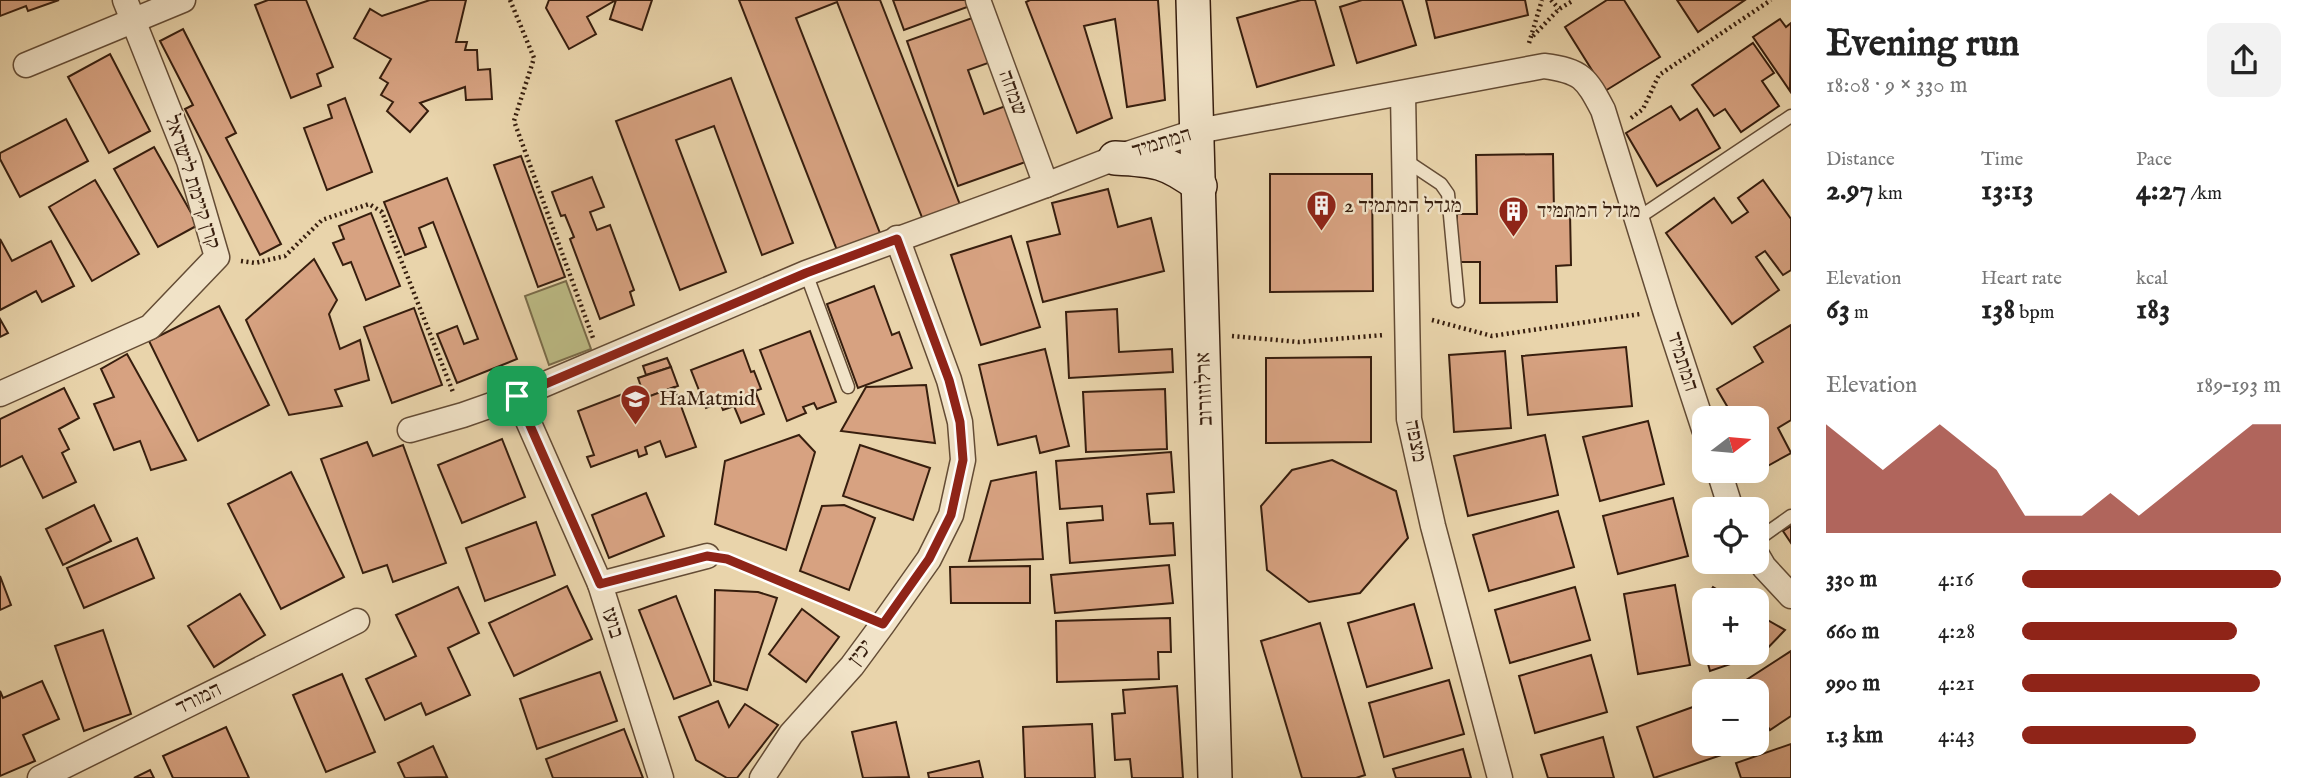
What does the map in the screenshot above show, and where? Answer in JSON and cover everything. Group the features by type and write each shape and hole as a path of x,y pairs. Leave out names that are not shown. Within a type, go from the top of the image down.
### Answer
{"street":[{"path":"26,65 130,11 183,0"},
{"name":"שמחה","path":"978,0 1046,185"},
{"name":"ארלוזורוב","path":"1193,0 1215,778"},
{"name":"קרן קיימת לישראל","path":"0,394 150,327 218,257 189,162 130,11"},
{"name":"המתמיד","path":"410,430 517,396 806,273 1115,158 1198,131 1544,66 1568,69 1589,82 1603,110 1696,406"},
{"name":"מצפה","path":"1403,94 1409,419 1433,526 1500,778"},
{"path":"1115,158 1164,163 1200,186"},
{"name":"יכין","path":"762,778 791,734 852,666 883,624 929,559 951,515 963,460 960,422 949,380 897,239"},
{"name":"בועז","path":"517,396 600,584 661,778"},
{"path":"600,584 707,556"},
{"path":"1769,572 1791,596"},
{"name":"המורד","path":"40,778 357,621"}],"lane":[{"path":"1638,218 1791,116"},
{"path":"1405,160 1441,184 1448,194 1458,301"},
{"path":"806,273 848,387"},
{"path":"1769,532 1791,516"}],"path":[{"path":"510,0 534,58 514,121 601,360"},
{"path":"1525,69 1530,39 1542,0"},
{"path":"1551,0 1559,9"},
{"path":"1530,39 1559,9 1574,0"},
{"path":"1643,109 1659,75 1770,0"},
{"path":"218,257 255,263 285,256 323,219 369,204 376,208 382,212 463,415"},
{"path":"1204,333 1299,342 1408,323 1492,336 1665,310"},
{"path":"707,556 727,559 883,624"}],"shaded area":[{"path":"566,281 591,349 549,365 525,296"}],"building":[{"path":"0,0 59,0 28,11 26,6 0,16"},
{"path":"268,0 306,0 333,67 317,74 321,86 291,98 255,5"},
{"path":"430,0 466,0 456,42 467,42 465,50 477,50 478,70 490,69 492,99 466,100 465,87 420,103 428,111 410,132 387,111 393,102 381,95 388,83 380,78 391,59 354,38 370,9 382,16"},
{"path":"549,0 616,0 587,17 596,34 569,49 546,8"},
{"path":"616,0 652,0 642,30 610,19"},
{"path":"739,0 880,0 964,215 927,230 837,2 796,18 885,246 842,263"},
{"path":"893,0 967,0 970,6 904,30"},
{"path":"1158,0 1165,100 1127,107 1115,19 1084,26 1112,118 1077,133 1026,2"},
{"path":"1301,0 1315,0 1334,65 1257,87 1237,18"},
{"path":"1362,0 1402,0 1416,45 1357,63 1340,7"},
{"path":"1426,0 1525,0 1528,15 1435,38"},
{"path":"1607,0 1624,0 1660,57 1605,91 1565,27"},
{"path":"1677,0 1745,0 1698,32"},
{"path":"975,17 991,62 968,70 984,114 1011,104 1031,160 958,186 907,41"},
{"path":"1780,19 1786,27 1791,23 1790,91 1753,37"},
{"path":"183,29 236,133 226,138 281,244 260,255 185,109 193,105 160,41"},
{"path":"1753,43 1774,73 1762,81 1779,106 1741,132 1725,109 1714,116 1692,85"},
{"path":"110,54 150,131 109,153 68,77"},
{"path":"731,78 793,243 762,255 714,126 676,140 726,272 680,290 616,121"},
{"path":"345,98 372,172 327,190 304,128 332,118 328,105"},
{"path":"1671,106 1680,120 1697,109 1720,148 1657,186 1626,133"},
{"path":"66,119 88,161 20,197 0,159 0,153"},
{"path":"154,147 198,225 158,247 114,169"},
{"name":"מגדל המתמיד","path":"1553,154 1554,212 1570,212 1571,265 1556,266 1557,302 1480,303 1480,262 1457,262 1457,214 1477,214 1476,155"},
{"path":"521,156 565,277 538,287 494,165"},
{"name":"מגדל המתמיד 2","path":"1270,174 1372,174 1373,291 1270,292"},
{"path":"592,177 604,207 590,212 597,230 610,225 634,290 630,292 634,305 600,319 570,239 574,237 565,215 561,216 552,192"},
{"path":"447,178 517,359 457,383 437,334 457,326 464,344 478,339 433,222 419,228 426,247 405,255 384,202"},
{"path":"95,180 139,254 92,281 49,207"},
{"path":"1763,180 1791,219 1791,270 1783,275 1765,251 1756,257 1779,290 1732,324 1666,233 1714,198 1732,223 1748,212 1738,198"},
{"path":"1108,189 1118,227 1151,218 1164,271 1043,302 1027,242 1060,234 1052,203"},
{"path":"371,213 400,286 366,300 351,262 343,265 333,243 344,239 339,226"},
{"path":"1011,236 1040,327 981,345 951,255"},
{"path":"0,239 12,261 51,241 74,286 42,302 36,291 0,310"},
{"path":"314,259 337,300 329,314 340,349 360,340 369,380 335,390 342,406 289,415 246,320"},
{"path":"874,286 892,335 899,332 912,368 858,388 827,304"},
{"path":"219,306 269,405 198,441 149,341"},
{"path":"414,308 442,385 392,403 364,327"},
{"path":"1117,309 1119,352 1172,349 1173,372 1069,378 1066,312"},
{"path":"0,319 8,333 0,337"},
{"path":"1791,325 1791,420 1778,428 1791,453 1769,465 1769,406 1727,406 1717,389 1763,362 1754,347"},
{"path":"810,331 836,402 817,409 814,403 803,407 806,413 787,421 760,350"},
{"path":"1626,347 1632,406 1528,415 1522,356"},
{"path":"1045,349 1069,446 1040,453 1036,436 998,445 979,365"},
{"path":"743,350 761,389 755,391 764,414 741,423 734,406 723,410 720,402 706,408 691,370"},
{"path":"1505,351 1511,428 1454,432 1449,355"},
{"path":"127,354 186,460 151,470 140,441 114,450 94,404 114,397 101,369"},
{"path":"1371,357 1371,442 1266,443 1266,358"},
{"path":"667,358 671,367 646,375 643,366"},
{"path":"671,367 678,386 645,398 638,378"},
{"path":"926,385 935,443 841,431 866,387"},
{"name":"HaMatmid","path":"641,387 645,398 674,387 696,447 666,457 660,441 645,447 647,454 639,457 637,450 591,467 587,457 594,455 578,411"},
{"path":"64,388 79,418 59,429 69,449 62,453 76,482 43,498 22,456 0,467 0,419"},
{"path":"1165,389 1167,449 1086,452 1083,392"},
{"path":"1648,421 1664,484 1600,501 1583,437"},
{"path":"799,435 815,452 786,550 715,524 725,461"},
{"path":"1545,435 1558,495 1468,516 1454,456"},
{"path":"502,439 525,497 462,523 438,465"},
{"path":"367,442 373,456 403,445 446,563 393,582 387,565 363,573 321,459"},
{"path":"860,445 930,468 913,520 843,496"},
{"path":"1171,452 1174,492 1147,494 1150,524 1173,523 1175,555 1070,563 1067,523 1103,520 1102,506 1060,509 1056,461"},
{"path":"1332,460 1396,491 1408,538 1360,593 1309,602 1267,570 1261,506 1292,470"},
{"path":"291,472 344,577 281,609 228,504"},
{"path":"1036,472 1043,559 969,561 991,481"},
{"path":"646,493 664,536 609,558 592,515"},
{"path":"1673,498 1688,556 1618,574 1603,516"},
{"path":"94,505 111,541 63,565 46,529"},
{"path":"844,505 875,518 849,590 800,571 822,506"},
{"path":"1558,511 1574,567 1489,591 1473,535"},
{"path":"536,522 555,575 485,601 466,548"},
{"path":"1791,526 1791,543 1783,531"},
{"path":"137,538 154,578 84,608 67,568"},
{"path":"1169,565 1173,603 1055,613 1051,575"},
{"path":"1030,566 1030,603 951,603 950,567"},
{"path":"0,576 11,605 0,610"},
{"path":"1675,585 1690,665 1638,674 1624,594"},
{"path":"567,586 592,639 514,676 489,623"},
{"path":"458,587 479,633 448,648 470,695 426,715 421,703 385,720 366,679 416,656 396,615"},
{"path":"1575,587 1590,640 1510,663 1495,610"},
{"path":"715,590 758,592 777,598 747,690 714,681"},
{"path":"240,594 265,635 214,667 188,626"},
{"path":"676,596 711,685 674,699 639,610"},
{"path":"1414,604 1432,668 1367,687 1348,623"},
{"path":"802,609 839,637 806,682 769,654"},
{"path":"1170,618 1171,652 1158,652 1159,679 1057,682 1056,621"},
{"path":"1769,621 1785,630 1769,647"},
{"path":"1320,623 1365,775 1356,778 1302,778 1261,641"},
{"path":"103,630 131,714 84,731 55,646"},
{"path":"1791,651 1791,716 1770,730 1769,679 1748,679"},
{"path":"1591,655 1607,712 1535,733 1519,676"},
{"path":"1708,665 1728,665 1710,671"},
{"path":"600,672 617,721 537,749 520,699"},
{"path":"342,674 375,752 326,772 293,695"},
{"path":"1449,680 1464,734 1384,757 1369,703"},
{"path":"42,681 59,719 23,735 35,761 0,776 0,691 3,698"},
{"path":"1177,686 1183,778 1132,778 1130,759 1115,760 1112,714 1125,713 1123,690"},
{"path":"718,701 729,727 745,704 778,725 737,778 727,778 696,760 679,717"},
{"path":"1692,707 1692,756 1718,756 1654,778 1637,727"},
{"path":"896,722 909,777 863,778 852,732"},
{"path":"1092,724 1095,778 1025,778 1023,727"},
{"path":"226,727 249,778 173,778 163,756"},
{"path":"624,729 643,778 553,778 546,759"},
{"path":"1603,737 1614,778 1548,778 1541,755"},
{"path":"1791,744 1791,778 1741,778 1736,763 1756,756 1769,756 1769,752"},
{"path":"433,746 447,777 405,778 398,763"},
{"path":"1463,749 1471,778 1396,778 1393,769"},
{"path":"979,761 983,778 929,778 928,773"},
{"path":"150,770 154,778 134,778"}],"place":[{"name":"מגדל המתמיד 2","path":"1321,233"},
{"name":"מגדל המתמיד","path":"1514,238"},
{"name":"HaMatmid","path":"636,426"}],"route":[{"path":"897,239 949,380 960,422 963,460 951,515 929,559 883,624 727,559 707,556 600,584 517,396 806,273 897,239"}]}
